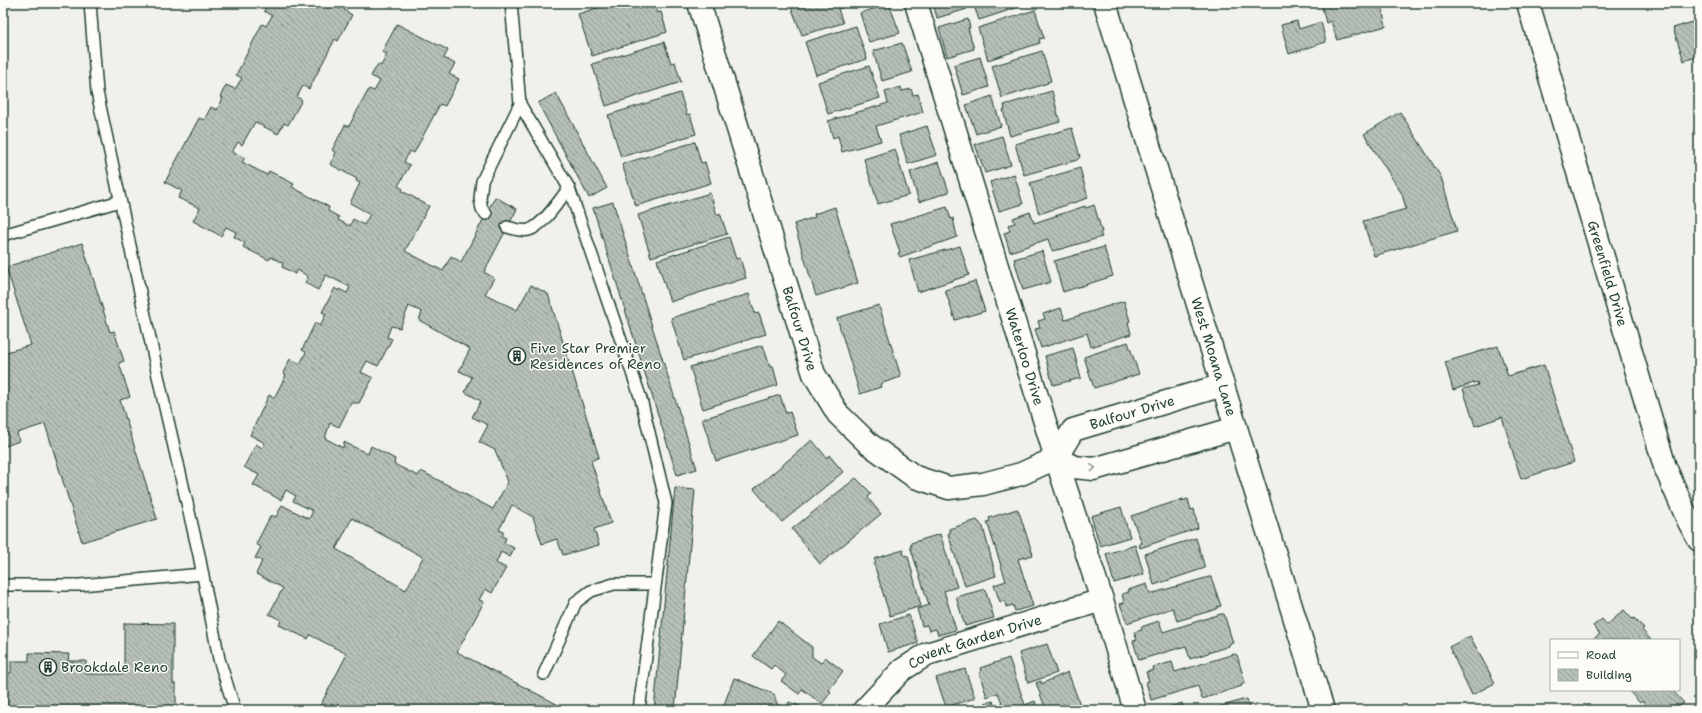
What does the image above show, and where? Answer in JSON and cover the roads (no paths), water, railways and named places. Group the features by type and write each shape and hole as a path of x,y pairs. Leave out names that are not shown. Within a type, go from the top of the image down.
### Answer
{"street":[{"name":"Balfour Drive","path":"699,3 814,374 838,414 869,444 915,477 949,488 983,484 1021,474 1056,458 1073,430 1223,385"},
{"name":"Waterloo Drive","path":"916,3 1135,710"},
{"name":"West Moana Lane","path":"1105,3 1323,710"},
{"name":"Greenfield Drive","path":"1528,3 1665,467 1688,522 1699,540"},
{"path":"1056,458 1074,467 1094,469 1236,428"},
{"name":"Covent Garden Drive","path":"864,710 902,670 927,654 1102,600"}],"lane":[{"path":"90,3 97,92 203,574 219,659 235,710"},
{"path":"511,3 520,104 569,188 641,399 666,503 639,710"},
{"path":"486,214 482,208 480,199 482,181 520,104"},
{"path":"507,227 517,230 530,230 539,224 569,188"},
{"path":"3,235 120,201"},
{"path":"3,585 80,585 203,574"},
{"path":"544,674 576,602 591,591 614,584 655,584"}],"place":[{"name":"Five Star Premier Residences of Reno","path":"517,356"},
{"name":"Brookdale Reno","path":"48,667"}]}
